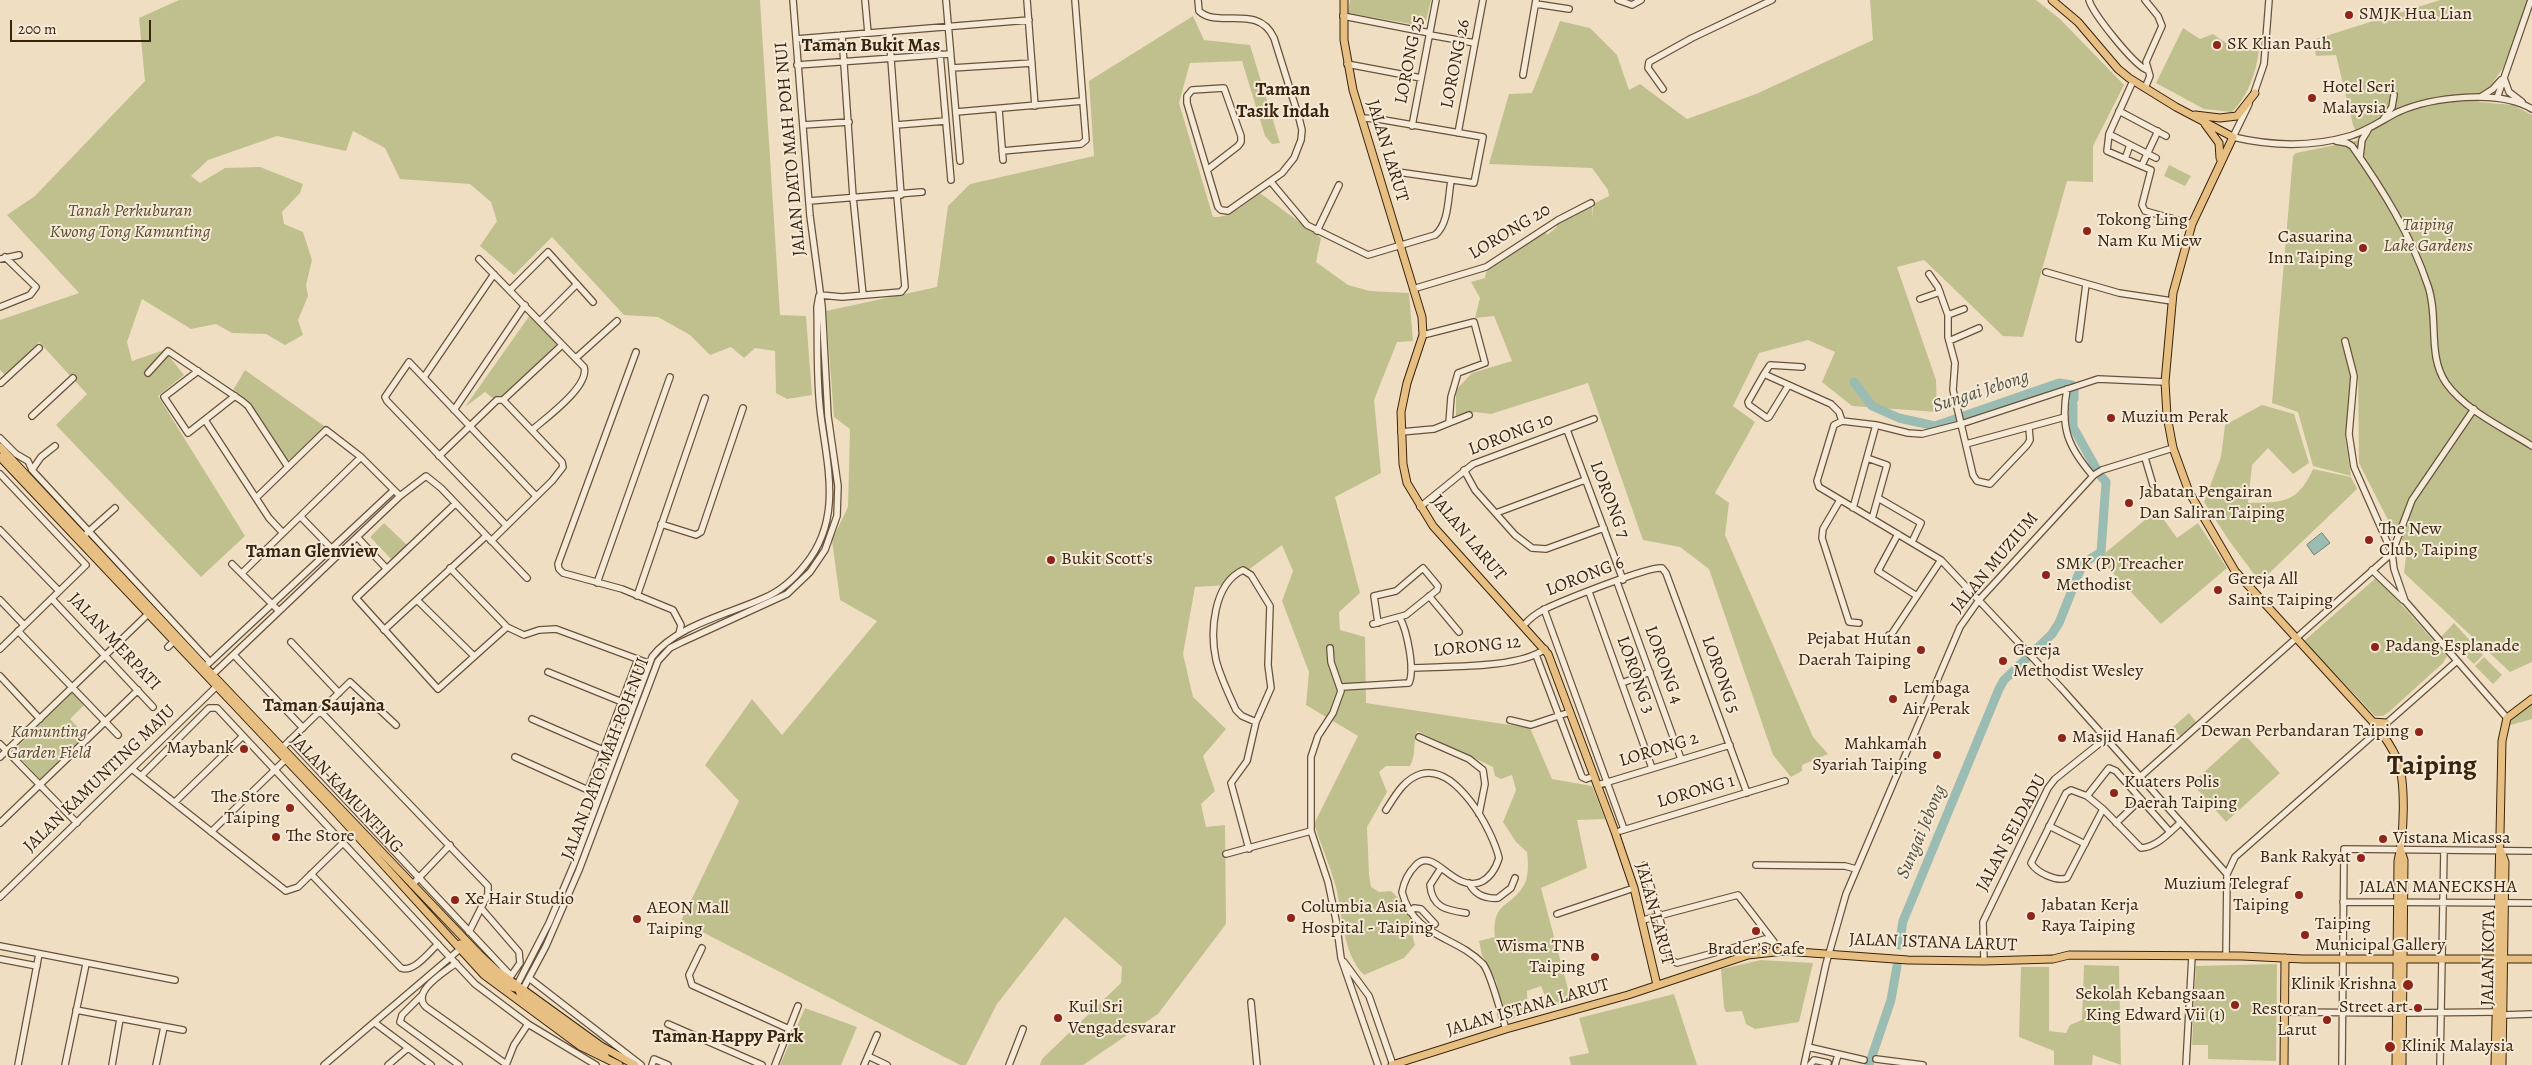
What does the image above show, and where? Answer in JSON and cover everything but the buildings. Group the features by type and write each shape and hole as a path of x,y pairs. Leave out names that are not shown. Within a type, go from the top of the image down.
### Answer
{"main road":[{"name":"JALAN LARUT","path":"1344,0 1343,16 1347,64 1422,318 1423,335 1403,397 1401,432 1404,472 1420,507 1433,526 1545,649 1616,832 1634,888 1658,985"},
{"path":"2052,0 2078,22 2118,69 2132,81 2204,123 2233,137 2192,224 2180,263 2172,301 2165,382 2168,422 2174,448 2189,492 2235,572 2373,722 2395,754 2401,774 2401,850 2398,861 2402,1065"},
{"path":"2188,114 2231,118 2242,112 2255,93"},
{"path":"2204,123 2219,143 2221,152 2220,163"},
{"name":"JALAN KAMUNTING","path":"0,447 16,459 86,534 205,667 210,677 282,748 478,954 519,987 601,1046 635,1065"},
{"name":"JALAN KAMUNTING","path":"0,457 148,615 171,644 205,667"},
{"name":"JALAN KAMUNTING","path":"219,685 285,760 490,981 580,1046 599,1063 618,1064"},
{"path":"2506,718 2532,699"},
{"name":"JALAN KOTA","path":"2502,1065 2500,960 2501,903 2505,862 2501,851 2501,763 2506,718"},
{"path":"2373,722 2386,723 2385,738"},
{"path":"452,940 460,944 507,985 519,987 520,994 544,1013 618,1064"},
{"name":"JALAN ISTANA LARUT","path":"1393,1065 1506,1029 1658,985 1720,962 1773,951 1908,960 1984,961 2053,960 2069,955 2442,960 2530,959"},
{"name":"JALAN ISTANA LARUT","path":"1758,954 1783,956 1789,953"},
{"path":"2284,1065 2285,958"},
{"path":"2396,1065 2400,1013"},
{"name":"JALAN KOTA","path":"2495,1065 2500,1013"}],"street":[{"name":"JALAN DATO MAH POH NUI","path":"519,987 529,978 556,926 658,661 670,648 787,594 810,572 831,538 837,516 838,486 828,416 820,295 809,201 793,0"},
{"path":"865,0 868,33"},
{"path":"946,0 960,161"},
{"path":"1027,0 1035,106"},
{"path":"1002,151 1084,142 1083,101 1075,0"},
{"path":"1198,0 1199,11 1202,14 1256,20 1268,26 1274,38 1302,130 1301,140 1294,158 1288,166 1272,182 1224,211 1218,207 1207,170 1187,102 1187,96 1192,90 1221,87 1226,91 1241,136 1241,142 1207,170"},
{"name":"LORONG 25","path":"1412,126 1436,0"},
{"name":"LORONG 26","path":"1458,133 1483,0"},
{"path":"1618,0 1632,4 1641,0"},
{"path":"1663,89 1648,68 1649,62 1692,38 1772,0"},
{"path":"2089,0 2095,13 2138,63 2147,70"},
{"path":"2144,0 2158,16 2162,26 2148,57 2147,70 2150,78 2145,88"},
{"path":"2269,0 2264,64 2255,93 2233,137 2276,145 2332,140 2351,136 2372,127 2400,111 2434,102 2479,97 2497,98 2531,108"},
{"path":"2497,98 2532,0"},
{"path":"1523,75 1536,2 1569,9"},
{"path":"1343,16 1476,43"},
{"path":"796,39 1029,20"},
{"path":"820,295 842,297 901,292 905,287 889,32"},
{"path":"842,35 853,197 863,295"},
{"path":"940,54 951,180"},
{"path":"798,65 844,60 950,54"},
{"path":"952,68 1032,63"},
{"path":"1347,64 1421,78"},
{"path":"2479,97 2493,90 2504,76"},
{"path":"2504,76 2513,97 2531,108"},
{"path":"2132,81 2109,134 2107,151 2142,164 2151,170 2142,205 2145,211 2192,224"},
{"path":"2382,120 2391,110 2394,95"},
{"path":"956,112 999,110 1083,101"},
{"path":"999,110 1003,160"},
{"path":"2119,111 2166,136"},
{"path":"1362,118 1483,137 1474,183 1391,171"},
{"path":"896,125 945,121"},
{"path":"803,125 849,122"},
{"path":"2360,157 2362,140 2372,127"},
{"path":"2142,164 2158,132"},
{"path":"2109,134 2156,158"},
{"path":"2351,136 2360,157 2404,226 2428,287 2435,320 2436,361 2441,374 2454,392 2474,409 2532,446"},
{"path":"2332,140 2346,142 2360,157"},
{"path":"2125,159 2130,145"},
{"path":"1272,182 1299,219 1317,231 1368,256 1435,235 1439,232 1444,220 1451,181"},
{"path":"1317,231 1339,185"},
{"path":"809,201 853,197 899,196 922,192"},
{"name":"LORONG 20","path":"1413,289 1486,267 1558,220 1590,203"},
{"path":"510,290 548,252 593,302"},
{"path":"2,258 19,255"},
{"path":"0,307 30,295 36,287 2,258"},
{"path":"479,259 584,367 584,381 532,430"},
{"path":"2046,272 2086,284 2172,301"},
{"path":"424,377 494,274"},
{"path":"1929,274 1940,292 1948,315 1949,341 1955,363 1953,390 1974,479 1980,483 1990,484 2027,445 2030,440 2029,428"},
{"path":"540,321 577,284"},
{"path":"2080,339 2086,284"},
{"path":"1920,298 1940,292"},
{"name":"JALAN DATO MAH POH NUI","path":"519,987 574,864 650,660 657,650 679,634 767,597 782,588 807,563 824,535 829,515 830,486 818,384 817,307 820,295"},
{"path":"454,410 525,305"},
{"path":"1948,315 1964,309"},
{"path":"576,358 617,321"},
{"path":"1423,335 1474,322 1485,363 1458,373 1452,391 1449,423"},
{"path":"1949,341 1979,328"},
{"path":"2345,341 2354,376 2349,434 2354,467 2392,553 2394,570 2405,601"},
{"path":"439,456 497,400 504,400 562,345"},
{"path":"1,383 38,348"},
{"path":"148,372 168,351 235,396 248,406 288,467"},
{"path":"636,352 558,564 559,569 563,573 622,589 673,610 679,617 681,625 679,634"},
{"path":"505,524 385,397 409,362 536,496"},
{"path":"1788,386 1772,414 1767,418 1748,402 1770,365 1802,366"},
{"path":"198,371 164,397 188,433 235,396"},
{"path":"1764,374 1831,404 1839,412 1840,421"},
{"path":"597,583 670,377"},
{"path":"32,416 73,378"},
{"path":"2165,382 2103,378 1961,424 1922,434 1908,434 1876,425 1840,421 1834,425 1817,485 1872,520 1942,560 2228,874"},
{"path":"2067,389 2065,417 2068,442 2093,476"},
{"path":"636,596 704,398"},
{"path":"384,630 450,568 505,524 559,473 562,462 504,400"},
{"path":"661,524 696,535 701,532 743,408"},
{"path":"2140,777 2392,553 2412,500 2474,409"},
{"path":"1401,432 1425,431 1469,416"},
{"path":"1966,444 2065,417"},
{"name":"LORONG 10","path":"1420,507 1464,470 1594,419"},
{"path":"205,420 269,518 283,533"},
{"path":"1853,508 1876,425"},
{"path":"256,498 326,430 362,457 400,496"},
{"name":"LORONG 7","path":"1567,430 1604,528 1620,581"},
{"path":"0,438 16,459 28,461 32,470 86,534 114,508"},
{"path":"32,470 41,457 55,446"},
{"name":"JALAN MUZIUM","path":"1804,1065 1828,954 1856,869 1952,642 1979,600 2093,476 2102,470 2174,448"},
{"path":"242,573 362,457"},
{"path":"1867,458 1887,465 1872,520"},
{"path":"2146,458 2153,485"},
{"path":"1464,470 1475,490 1524,544 1539,549 1546,549 1604,528"},
{"path":"0,474 86,565 0,649"},
{"path":"210,677 400,496 426,476 527,578"},
{"path":"1496,513 1585,480"},
{"path":"22,498 31,490"},
{"path":"205,667 394,490"},
{"path":"1878,498 1921,524 1912,542"},
{"path":"1840,500 1823,529 1822,538 1849,622 1860,623"},
{"path":"455,504 356,598 438,689 507,627"},
{"path":"301,517 338,556"},
{"path":"0,530 60,591"},
{"path":"62,540 71,532"},
{"path":"1898,534 1878,571 1917,596"},
{"path":"0,540 5,535"},
{"path":"357,538 386,568"},
{"path":"1889,635 1891,635 1942,560"},
{"path":"232,564 279,611"},
{"name":"LORONG 6","path":"1524,625 1544,609 1655,567 1662,568"},
{"path":"450,568 507,627 524,635 539,630 556,629 638,660 658,661"},
{"path":"1422,568 1438,586 1429,596 1400,618 1376,623 1374,596 1396,591 1422,568"},
{"name":"LORONG 5","path":"1662,568 1666,573 1747,793"},
{"path":"1249,849 1231,783 1246,761 1256,722 1271,688 1268,660 1271,611 1259,586 1249,572 1243,570 1227,582 1220,597 1215,619 1216,658 1236,710 1242,716 1256,722"},
{"path":"2372,570 2405,601 2506,718"},
{"name":"LORONG 4","path":"1620,581 1650,672 1682,759"},
{"name":"LORONG 3","path":"1589,592 1652,768"},
{"path":"1429,596 1459,632"},
{"name":"JALAN MERPATI","path":"52,598 154,707"},
{"path":"0,600 24,625"},
{"path":"417,600 474,656"},
{"path":"1544,609 1624,829"},
{"path":"0,757 148,615"},
{"path":"1342,687 1409,683 1411,668 1406,630 1400,618"},
{"path":"681,625 687,630"},
{"path":"18,631 118,735"},
{"path":"291,642 339,693"},
{"path":"1330,648 1331,662 1342,687 1333,713 1318,736 1311,757 1310,831 1328,882 1341,958 1378,1065"},
{"name":"LORONG 12","path":"1411,668 1516,662 1536,655 1545,649"},
{"path":"234,655 303,728"},
{"path":"1536,655 1582,777 1586,779 1594,776"},
{"path":"515,757 588,790 638,660"},
{"path":"2226,956 2228,874 2234,858 2457,661"},
{"path":"548,672 622,702"},
{"path":"1622,683 1650,672"},
{"path":"0,676 40,719"},
{"path":"282,748 350,682 396,725"},
{"name":"JALAN KAMUNTING MAJU","path":"0,897 219,685"},
{"path":"0,823 138,690"},
{"path":"141,776 209,708 217,708 475,984 528,1024 599,1063"},
{"path":"320,711 488,886 488,894 469,932"},
{"path":"1510,720 1531,725 1570,712"},
{"path":"532,718 603,750"},
{"path":"175,802 243,736"},
{"path":"1419,737 1469,759 1483,770 1484,784 1479,814"},
{"name":"JALAN SELDADU","path":"1984,961 1983,922 2048,788 2055,779 2105,739"},
{"path":"290,740 511,976 520,963 519,952 481,908"},
{"path":"0,744 77,823"},
{"name":"LORONG 2","path":"1598,785 1730,745"},
{"path":"211,832 285,760"},
{"path":"2086,796 2109,768 2116,771 2170,832"},
{"path":"132,770 175,802 282,889 294,890 343,843"},
{"path":"1386,810 1399,790 1409,780 1419,774 1429,773 1441,774 1451,781 1479,814 1497,848 1499,858 1497,866 1484,880 1474,884 1469,883 1453,878 1428,859 1420,860 1410,871 1402,892 1410,912 1422,926 1473,956 1486,967 1506,1029"},
{"name":"LORONG 1","path":"1616,832 1785,781"},
{"path":"2103,809 2067,878 2057,879 2036,869 2031,863 2068,791 2073,790 2086,796 2103,809 2142,848 2148,848 2180,822"},
{"path":"2116,823 2141,799"},
{"path":"2049,826 2085,844"},
{"path":"1226,854 1310,831"},
{"path":"412,885 450,845"},
{"path":"2342,1065 2344,850 2532,851"},
{"path":"2440,1065 2444,850"},
{"path":"1645,865 1669,957 1677,963 1765,939 1773,942"},
{"path":"1756,865 1845,866 1856,869"},
{"path":"1441,868 1430,885 1434,900 1446,910 1466,913"},
{"path":"311,874 401,968 406,970 412,967 438,944"},
{"path":"1469,883 1472,890 1484,897 1498,898 1511,888 1515,878"},
{"path":"1557,914 1634,888"},
{"path":"1642,920 1738,895 1773,942 1773,951"},
{"name":"JALAN MANECKSHA","path":"2343,902 2532,903"},
{"path":"1410,912 1414,908 1421,909 1435,924"},
{"path":"0,946 175,980"},
{"path":"702,948 689,975 692,985 724,1002 789,1029"},
{"path":"324,1065 460,949"},
{"path":"18,1065 40,954"},
{"path":"2186,1065 2192,956"},
{"path":"1341,958 1369,996 1393,1065"},
{"path":"0,959 37,966"},
{"path":"456,963 426,988 421,996 402,1015 400,1022 459,1065"},
{"path":"65,1065 86,964"},
{"path":"529,978 641,1065"},
{"path":"409,994 414,1002"},
{"path":"421,996 426,1006 506,1064 514,1045 528,1024"},
{"path":"1251,1002 1257,1065"},
{"path":"775,1065 798,1006"},
{"path":"76,1010 183,1030"},
{"path":"2284,1012 2532,1014"},
{"path":"112,1065 120,1019"},
{"path":"375,1023 432,1065"},
{"path":"668,1024 762,1065"},
{"path":"156,1065 164,1027"},
{"path":"1009,1065 1023,1029"},
{"path":"864,1065 876,1034"},
{"path":"1808,1047 1864,1060"},
{"path":"388,1065 408,1048"},
{"path":"1836,1065 1838,1055"},
{"path":"868,1056 887,1065"},
{"path":"652,1065 654,1059 668,1065"},
{"path":"1876,1059 1894,1063 1923,1065"},
{"path":"1810,1065 1814,1060 1828,1063"}],"green space":[{"name":"Tanah Perkuburan Kwong Tong Kamunting","path":"179,0 760,0 780,315 806,316 812,395 787,399 776,393 775,351 755,348 744,358 731,347 710,355 690,335 658,317 624,315 552,237 514,275 480,246 497,221 491,202 470,184 400,179 385,148 353,131 346,151 277,136 208,160 191,176 200,183 225,168 260,167 303,184 300,193 282,212 284,224 303,232 312,260 306,285 308,296 298,320 303,335 285,345 266,334 232,333 216,324 191,329 142,299 127,342 132,361 164,350 184,375 158,396 245,536 201,577 56,425 87,394 39,342 5,375 0,370 0,320 79,293 7,215 35,196 145,81 139,18"},
{"path":"1350,0 1431,0 1426,21 1417,25 1348,13"},
{"path":"1870,0 2036,0 2060,19 2124,85 2093,146 2093,182 2067,181 2023,337 2003,336 1924,260 1897,267 1936,380 1937,412 1852,406 1822,382 1835,352 1808,340 1759,353 1733,406 1755,422 1715,493 1729,503 1725,535 1813,737 1828,754 1802,765 1802,771 1791,777 1773,755 1709,569 1680,547 1643,540 1588,383 1491,414 1475,412 1456,418 1456,390 1472,373 1512,361 1494,316 1475,318 1480,298 1471,282 1485,278 1486,272 1545,232 1547,235 1557,227 1556,223 1592,204 1593,219 1593,204 1609,196 1608,190 1592,168 1489,164 1509,94 1532,93 1560,21 1590,28 1617,55 1629,90 1640,84 1687,119 1756,94 1873,40"},
{"name":"Taiping Lake Gardens","path":"2440,0 2528,0 2503,68 2479,102 2513,105 2532,115 2532,662 2510,672 2404,573 2407,547 2388,520 2359,463 2358,373 2349,367 2352,387 2345,436 2351,476 2313,466 2298,412 2272,403 2293,156 2296,153 2360,140 2353,125 2336,55 2316,56 2313,40"},
{"path":"1193,16 1204,40 1250,45 1280,143 1272,144 1265,136 1242,61 1190,63 1179,103 1213,217 1220,217 1232,212 1260,193 1321,238 1316,262 1348,285 1370,291 1409,293 1413,341 1397,342 1374,400 1381,473 1335,497 1360,593 1339,612 1340,630 1365,637 1366,703 1530,728 1552,779 1592,786 1605,819 1577,820 1587,868 1541,888 1571,1000 1550,1008 1541,986 1527,991 1528,1012 1505,1022 1496,981 1482,955 1479,941 1495,937 1495,925 1500,910 1520,891 1527,876 1527,852 1516,842 1503,822 1516,790 1512,775 1501,779 1495,776 1493,767 1417,731 1410,766 1386,766 1379,772 1387,792 1367,827 1371,887 1379,892 1391,891 1406,907 1411,917 1415,945 1404,958 1364,975 1357,966 1347,945 1336,887 1314,824 1358,736 1306,705 1309,672 1282,601 1293,571 1282,545 1228,585 1195,587 1183,654 1193,697 1226,729 1203,756 1215,791 1201,804 1206,827 1225,825 1226,924 1158,1014 1083,1065 1040,1065 1042,1059 1121,983 1122,967 1065,917 997,1004 966,1065 960,1065 681,921 739,801 705,765 752,699 782,735 877,621 840,600 832,540 848,507 850,429 834,417 826,311 937,287 948,206 970,184 1094,156 1089,81"},
{"name":"SK Klian Pauh","path":"2183,28 2200,39 2213,34 2236,50 2259,50 2256,67 2247,91 2232,112 2204,109 2156,83"},
{"path":"2169,165 2191,176 2185,186 2164,176"},
{"path":"530,315 557,344 502,396 494,399 485,392 465,407"},
{"path":"245,370 327,428 293,460 285,459 248,404 232,392"},
{"path":"2262,405 2294,414 2309,463 2293,474 2268,448 2252,465 2248,503 2288,499 2301,489 2313,469 2351,477 2357,489 2260,582 2230,542 2204,502 2221,457 2225,425"},
{"path":"2157,510 2177,538 2198,523 2227,568 2161,624 2099,558"},
{"path":"384,523 407,545 392,560 371,538"},
{"name":"Padang Esplanade","path":"2377,577 2447,656 2443,663 2383,716 2375,716 2304,641"},
{"path":"2454,623 2483,655 2474,664 2457,648 2454,650 2441,637"},
{"path":"2484,657 2502,675 2493,684 2475,666"},
{"name":"Kamunting Garden Field","path":"73,692 85,704 70,719 86,736 40,779 13,751"},
{"path":"2532,702 2532,719 2507,726 2510,719"},
{"path":"2189,713 2196,722 2180,736 2173,727"},
{"path":"2245,735 2280,773 2226,822 2192,783"},
{"path":"1761,960 1813,963 1799,1022 1755,1029 1746,1024 1742,1011 1726,1012 1721,969"},
{"name":"Sekolah Kebangsaan King Edward Vii (1)","path":"2277,964 2276,1061 2208,1059 2208,1045 2192,1045 2196,966"},
{"path":"2084,965 2119,966 2121,1065 2093,1055 2092,1065 2054,1065 2054,1051 2019,1037 2021,967 2049,967 2049,1031 2066,1033 2070,1025 2082,1020"},
{"path":"1674,994 1697,1065 1571,1065 1569,1057 1589,1053 1579,1018"},
{"path":"805,1008 857,1027 841,1065 780,1065"}],"water":[{"path":"2322,533 2330,543 2314,555 2307,545"}],"waterway":[{"name":"Sungai Jebong","path":"1854,382 1872,406 1899,418 1935,426 2059,383 2072,385"},
{"name":"Sungai Jebong","path":"2074,388 2074,399"},
{"name":"Sungai Jebong","path":"2073,405 2073,427 2097,470"},
{"name":"Sungai Jebong","path":"1899,945 1903,921 1999,689 2004,680 2052,634 2059,623 2081,568 2087,561 2101,552 2106,482 2100,475"},
{"name":"Sungai Jebong","path":"1869,1065 1891,1000 1897,966"}],"place":[{"name":"SMJK Hua Lian","path":"2349,15"},
{"name":"SK Klian Pauh","path":"2217,45"},
{"name":"Hotel Seri Malaysia","path":"2312,98"},
{"name":"Tokong Ling Nam Ku Miew","path":"2087,231"},
{"name":"Casuarina Inn Taiping","path":"2363,248"},
{"name":"Muzium Perak","path":"2111,418"},
{"name":"Jabatan Pengairan Dan Saliran Taiping","path":"2129,503"},
{"name":"The New Club, Taiping","path":"2369,540"},
{"name":"Bukit Scott's","path":"1051,560"},
{"name":"SMK (P) Treacher Methodist","path":"2046,575"},
{"name":"Gereja All Saints Taiping","path":"2218,590"},
{"name":"Padang Esplanade","path":"2375,647"},
{"name":"Pejabat Hutan Daerah Taiping","path":"1921,650"},
{"name":"Gereja Methodist Wesley","path":"2003,661"},
{"name":"Lembaga Air Perak","path":"1893,699"},
{"name":"Dewan Perbandaran Taiping","path":"2419,732"},
{"name":"Masjid Hanafi","path":"2062,738"},
{"name":"Maybank","path":"244,749"},
{"name":"Mahkamah Syariah Taiping","path":"1937,755"},
{"name":"Kuaters Polis Daerah Taiping","path":"2114,793"},
{"name":"The Store Taiping","path":"290,808"},
{"name":"The Store","path":"276,837"},
{"name":"Vistana Micassa","path":"2383,839"},
{"name":"Bank Rakyat","path":"2361,858"},
{"name":"Muzium Telegraf Taiping","path":"2299,895"},
{"name":"Xe Hair Studio","path":"455,900"},
{"name":"Jabatan Kerja Raya Taiping","path":"2031,916"},
{"name":"Columbia Asia Hospital - Taiping","path":"1291,918"},
{"name":"AEON Mall Taiping","path":"637,919"},
{"name":"Brader’s Cafe","path":"1756,931"},
{"name":"Taiping Municipal Gallery","path":"2305,935"},
{"name":"Wisma TNB Taiping","path":"1595,957"},
{"name":"Klinik Krishna","path":"2408,985"},
{"name":"Sekolah Kebangsaan King Edward Vii (1)","path":"2235,1005"},
{"name":"Street art","path":"2418,1008"},
{"name":"Kuil Sri Vengadesvarar","path":"1058,1018"},
{"name":"Restoran Larut","path":"2327,1020"},
{"name":"Klinik Malaysia","path":"2390,1047"}],"district":[{"name":"Taman Bukit Mas","path":"871,46"},
{"name":"Taman Tasik Indah","path":"1283,101"},
{"name":"Taman Glenview","path":"312,552"},
{"name":"Taman Saujana","path":"324,706"},
{"name":"Taiping","path":"2432,767"},
{"name":"Taman Happy Park","path":"728,1037"}]}
